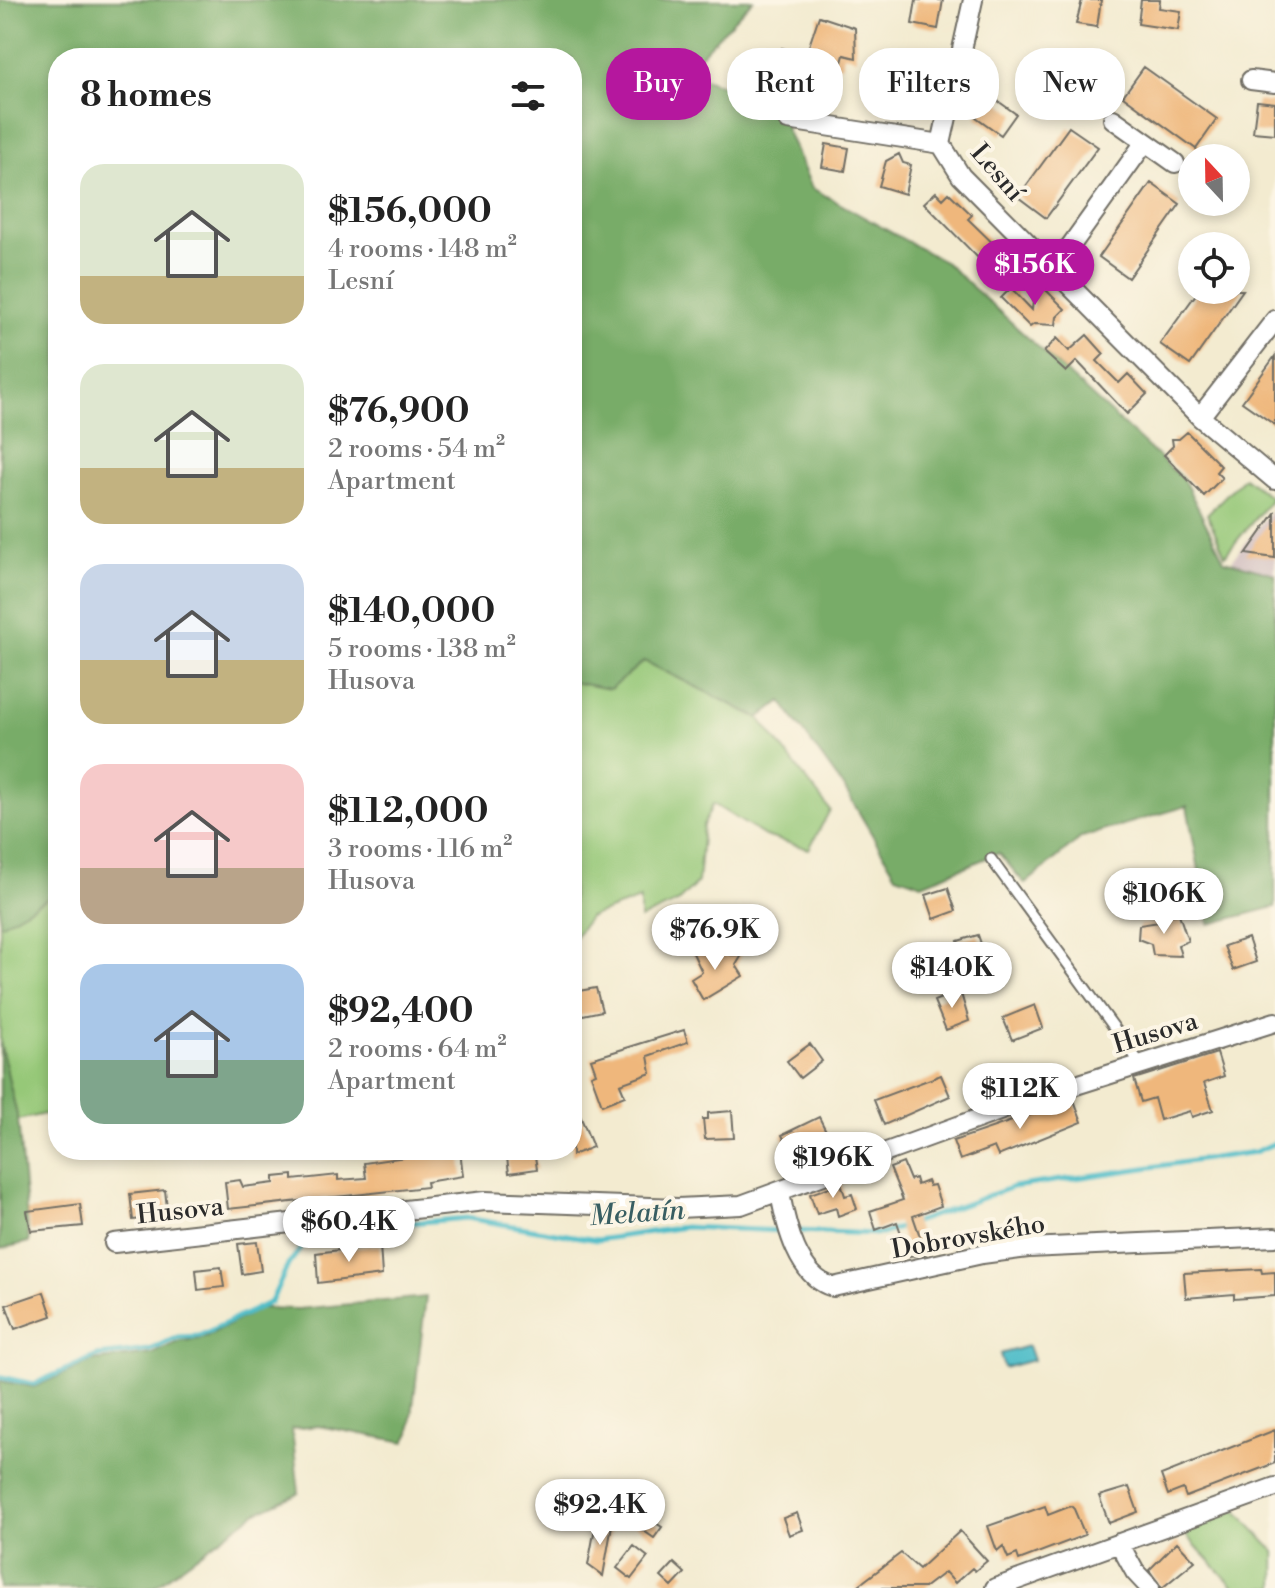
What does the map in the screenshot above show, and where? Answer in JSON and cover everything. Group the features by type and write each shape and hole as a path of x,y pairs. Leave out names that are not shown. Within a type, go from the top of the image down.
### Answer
{"street":[{"name":"Lesní","path":"973,0 941,144 961,176 1200,417 1275,480"},
{"path":"1251,80 1275,83"},
{"path":"788,120 941,144"},
{"path":"1114,120 1175,163"},
{"path":"1054,269 1145,142"},
{"path":"1200,417 1275,320"},
{"name":"Husova","path":"114,1243 485,1201 678,1208 741,1205 780,1193 863,1159 1140,1063 1275,1022"},
{"name":"Dobrovského","path":"780,1193 790,1231 810,1273 819,1283 833,1287 982,1254 1028,1248 1275,1237"},
{"path":"1004,1587 1275,1487"},
{"path":"1119,1543 1135,1572 1150,1588"}],"lane":[{"path":"991,859 1140,1063"}],"shaded area":[{"path":"1275,506 1275,574 1231,562 1244,544"}],"green space":[{"path":"0,0 753,0 707,48 606,48 606,120 711,120 711,81 727,87 727,120 789,120 785,127 812,188 946,263 1184,480 1224,560 1275,574 1275,907 1209,924 1187,806 1082,837 1025,884 999,853 922,884 896,875 845,789 781,701 759,718 644,661 610,689 582,684 582,48 48,48 48,898 0,925"},
{"path":"1244,477 1272,498 1225,555 1207,514"},
{"path":"644,661 759,718 830,810 809,849 765,836 713,804 703,825 698,882 678,902 640,919 640,899 589,917 582,927 582,684 610,689"},
{"path":"48,898 48,1113 18,1120 0,1042 0,925"},
{"path":"0,1042 18,1120 29,1242 0,1249"},
{"path":"426,1297 410,1433 405,1442 318,1426 292,1429 299,1493 255,1513 153,1588 0,1588 0,1381 34,1387 93,1361 152,1354 180,1341 201,1339 261,1308 298,1309"},
{"path":"1236,1510 1275,1552 1275,1588 1235,1588 1181,1530"}],"water":[{"path":"1028,1346 1033,1360 1004,1368 1000,1354"}],"building":[{"path":"916,0 943,0 938,29 912,24"},
{"path":"1082,0 1101,0 1097,27 1076,24"},
{"path":"1141,0 1160,0 1159,8 1181,11 1178,30 1138,24"},
{"path":"819,16 855,28 856,58 844,55 843,59 843,48 808,48"},
{"path":"1144,67 1217,119 1200,144 1189,144 1125,97"},
{"path":"1257,101 1275,103 1275,134 1253,132"},
{"path":"999,102 1015,113 1001,135 980,120 999,120"},
{"path":"1069,127 1098,147 1046,218 1018,197"},
{"path":"826,144 849,148 845,171 822,167"},
{"path":"899,154 903,163 911,165 905,194 879,186 886,161"},
{"path":"1151,183 1178,203 1128,278 1099,257"},
{"path":"936,192 943,199 949,193 972,215 968,219 1005,255 990,270 924,203"},
{"path":"1041,285 1065,309 1057,317 1056,325 1034,324 1030,327 1001,298 1011,288 1032,310 1034,292"},
{"path":"1189,304 1233,304 1190,365 1160,344"},
{"path":"1087,335 1104,354 1097,361 1119,383 1128,374 1147,394 1127,414 1077,361 1066,372 1044,352 1057,338 1069,351"},
{"path":"1275,356 1275,425 1242,402"},
{"path":"1187,432 1221,466 1216,472 1222,478 1204,496 1164,455 1173,446 1172,439 1179,439"},
{"path":"1275,513 1275,558 1246,554"},
{"path":"948,888 956,911 934,919 926,895"},
{"path":"1179,914 1188,941 1178,945 1181,956 1153,955 1151,944 1138,939 1139,925 1166,921 1165,916"},
{"path":"978,935 989,967 968,974 958,941"},
{"path":"1248,938 1256,962 1233,970 1224,946"},
{"path":"710,948 716,958 728,951 731,955 742,955 736,965 743,976 703,1000 691,979 702,972 692,951"},
{"path":"596,988 602,1011 582,1015 582,990"},
{"path":"960,990 969,1021 946,1030 934,1001"},
{"path":"1035,1005 1043,1028 1012,1040 1003,1018"},
{"path":"684,1030 688,1042 648,1056 651,1073 620,1084 625,1096 602,1105 591,1075 596,1073 591,1059"},
{"path":"810,1044 822,1061 800,1078 787,1061"},
{"path":"1217,1053 1224,1076 1204,1083 1213,1110 1192,1117 1190,1111 1160,1120 1154,1098 1141,1102 1134,1079"},
{"path":"941,1075 950,1096 884,1125 874,1100"},
{"path":"1074,1100 1082,1122 998,1156 994,1147 960,1160 953,1141"},
{"path":"732,1111 734,1138 705,1139 703,1119 708,1119 708,1113"},
{"path":"819,1117 830,1139 795,1162 782,1135"},
{"path":"582,1120 593,1147 582,1151"},
{"path":"461,1160 463,1176 426,1182 427,1187 228,1209 225,1182 240,1180 243,1187 274,1183 274,1177 293,1175 293,1180 338,1175 338,1180 366,1178 364,1163"},
{"path":"507,1160 536,1160 537,1169 509,1173"},
{"path":"903,1163 910,1180 915,1178 917,1185 927,1181 929,1186 934,1185 941,1206 913,1216 926,1254 909,1256 897,1222 876,1230 870,1211 903,1200 890,1168"},
{"path":"841,1183 845,1196 852,1194 857,1209 838,1216 836,1208 817,1214 810,1194"},
{"path":"165,1190 167,1208 160,1209 161,1217 133,1220 130,1194"},
{"path":"80,1204 83,1226 31,1231 27,1211"},
{"path":"257,1242 261,1271 242,1274 238,1244"},
{"path":"380,1245 382,1275 318,1283 316,1253"},
{"path":"221,1267 224,1287 198,1290 196,1270"},
{"path":"1261,1269 1262,1273 1275,1272 1275,1296 1234,1299 1234,1294 1186,1298 1184,1273"},
{"path":"44,1292 52,1316 15,1329 6,1305"},
{"path":"1275,1430 1275,1463 1186,1497 1183,1489 1168,1495 1161,1475"},
{"path":"1129,1487 1138,1512 1109,1523 1099,1496"},
{"path":"610,1494 662,1527 654,1538 604,1503"},
{"path":"1045,1506 1048,1515 1071,1506 1085,1535 1019,1560 1017,1554 1008,1558 1003,1546 997,1551 988,1526"},
{"path":"797,1513 803,1530 789,1535 783,1518"},
{"path":"596,1522 612,1525 603,1576 588,1565"},
{"path":"960,1531 987,1561 975,1571 972,1568 955,1583 945,1572 924,1588 855,1588 901,1553 919,1569"},
{"path":"1177,1542 1195,1561 1162,1588 1149,1570"},
{"path":"634,1546 648,1557 631,1579 617,1568"},
{"path":"674,1563 685,1573 672,1587 661,1577"}],"waterway":[{"name":"Melatín","path":"795,1231 882,1234 1013,1187 1255,1152 1275,1143"},
{"name":"Melatín","path":"0,1377 34,1384 97,1356 150,1350 178,1337 199,1336 271,1302 288,1265 311,1235 319,1231 466,1218 597,1240 684,1227 785,1231"}]}
